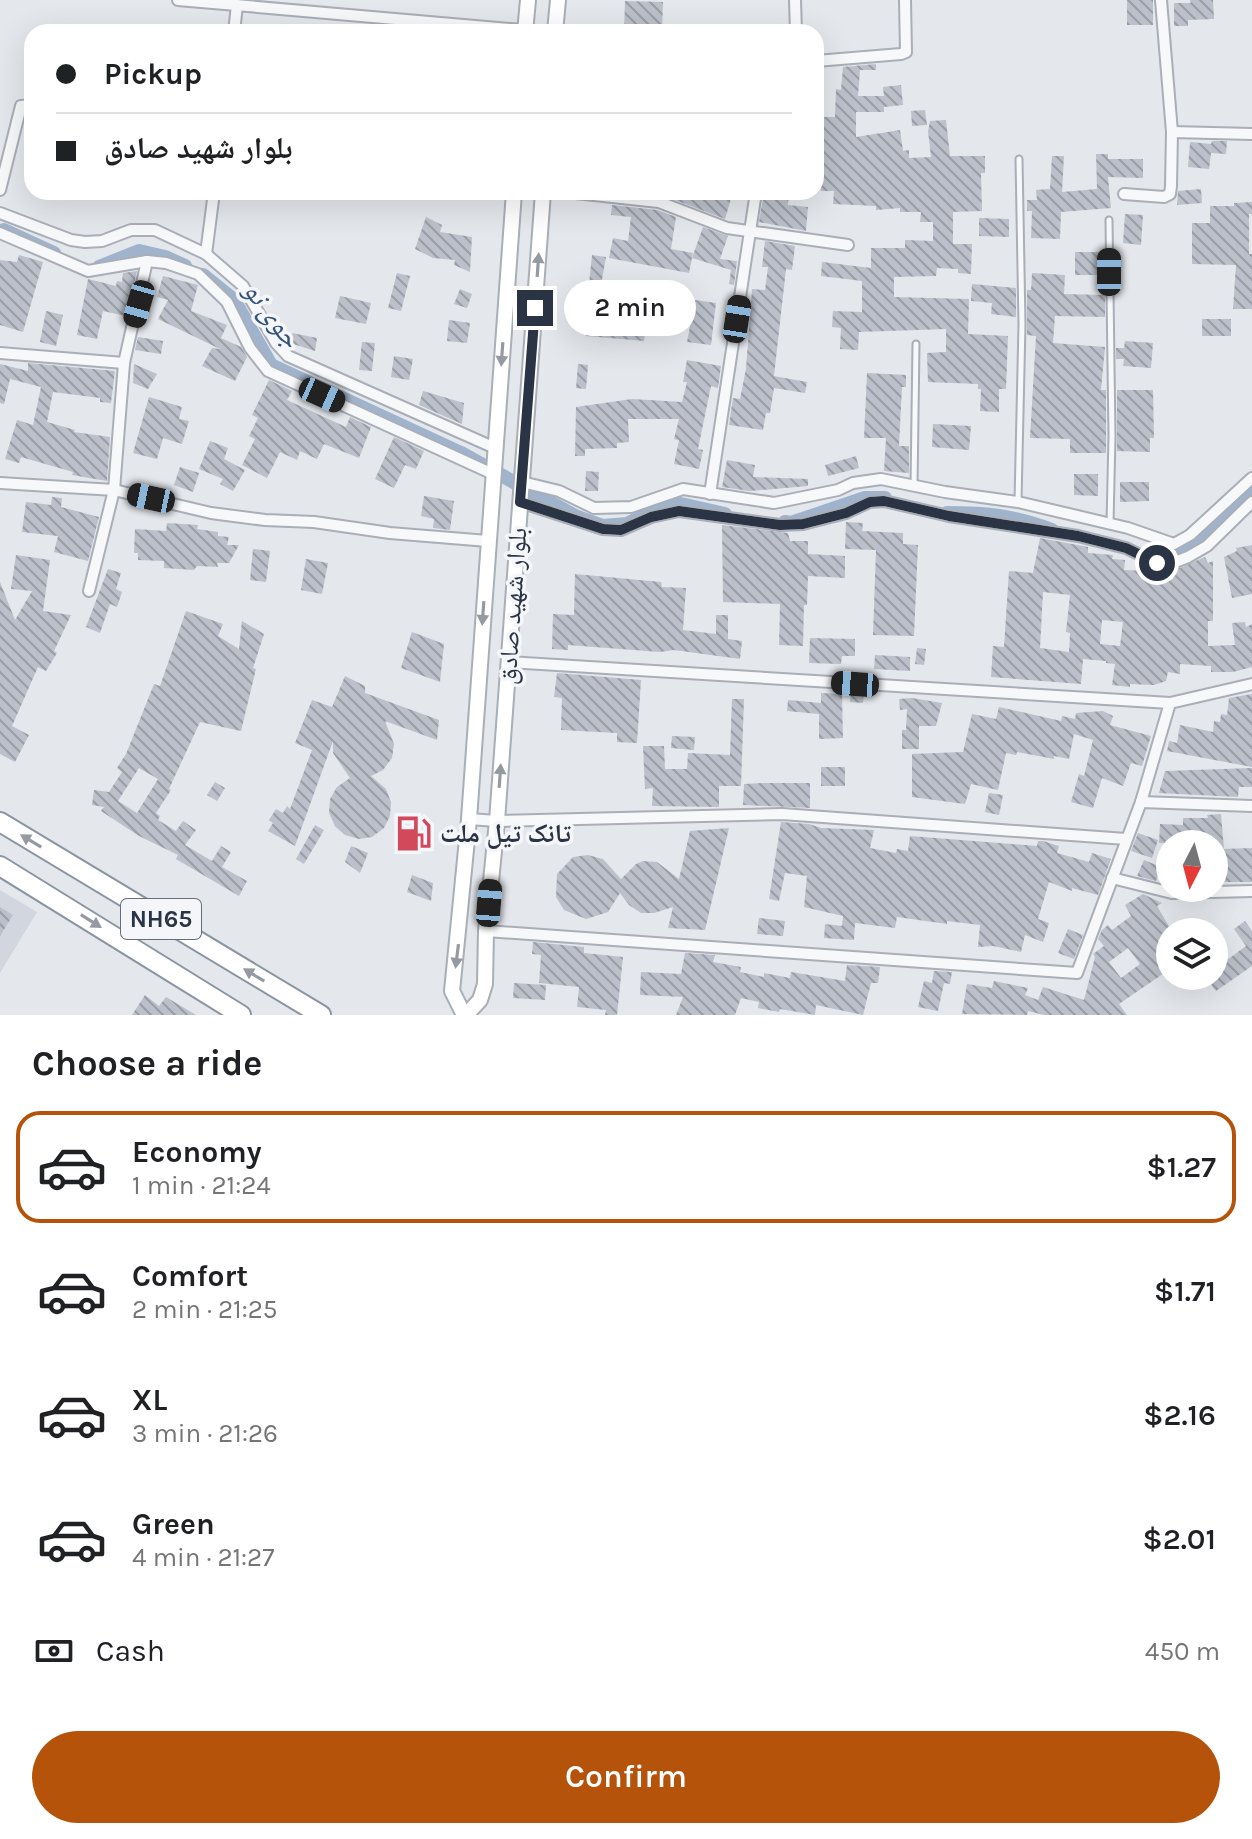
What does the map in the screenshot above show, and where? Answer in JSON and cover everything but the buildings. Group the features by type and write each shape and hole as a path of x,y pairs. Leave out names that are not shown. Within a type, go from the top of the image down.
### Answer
{"highway":[{"name":"NH65","path":"0,822 321,1015"},
{"path":"0,866 241,1015"}],"main road":[{"path":"526,24 528,0"},
{"path":"556,24 558,0"},
{"name":"بلوار شهید صادق","path":"513,200 469,819 452,991 465,1015 480,1000 485,984 486,931 497,821 542,200"}],"street":[{"path":"178,0 447,24"},
{"path":"795,0 796,24"},
{"path":"824,60 906,52 905,0"},
{"path":"1124,194 1164,197 1170,194 1172,132 1161,0"},
{"path":"235,24 237,5"},
{"path":"0,190 21,106 24,106"},
{"path":"1172,132 1252,134"},
{"path":"206,254 213,200"},
{"path":"640,200 659,202 727,228 848,245"},
{"path":"710,494 755,200"},
{"path":"0,213 71,240 85,242 102,241 131,230 155,230 206,254 243,286 276,343 288,356 495,448"},
{"path":"0,233 88,271 147,261 166,263 198,274 227,302 250,348 268,371 493,474"},
{"path":"89,591 114,490 124,363 147,261"},
{"path":"0,353 124,363"},
{"path":"522,482 559,491 594,508 631,507 683,489 774,503 881,479 1018,502 1110,524 1174,544 1190,535 1252,478"},
{"path":"0,483 114,490 211,513 488,541"},
{"path":"520,502 603,529 621,530 651,517 679,511 780,525 803,524 846,513 870,502 884,501 949,516 1078,536 1126,548 1157,563 1170,564 1207,546 1252,502"},
{"path":"508,662 1170,703 1252,684"},
{"path":"486,931 1077,973 1141,802 1170,703"},
{"path":"1141,802 1252,806"},
{"path":"469,819 497,821 782,814 1126,839"},
{"path":"1112,878 1172,893 1252,891"}],"lane":[{"path":"1018,502 1022,324 1019,159"},
{"path":"1109,220 1110,524"},
{"path":"914,486 916,344"}],"shaded area":[{"path":"0,890 37,912 0,973"}],"waterway":[{"name":"جوی نو","path":"4,230 54,253"},
{"name":"جوی نو","path":"99,267 139,251 185,266"},
{"name":"جوی نو","path":"203,275 234,300 271,365 461,453 575,516 603,526 627,524 681,504 725,514"},
{"path":"1167,562 1174,562 1252,486"},
{"path":"785,522 791,523 865,498 885,498"},
{"path":"947,513 1001,516 1052,530"}],"place":[{"name":"تانک تیل ملت","path":"414,833"}],"route":[{"path":"535,308 520,502 603,529 621,530 651,517 679,511 780,525 803,524 846,513 870,502 884,501 949,516 1078,536 1126,548 1157,563"}]}
